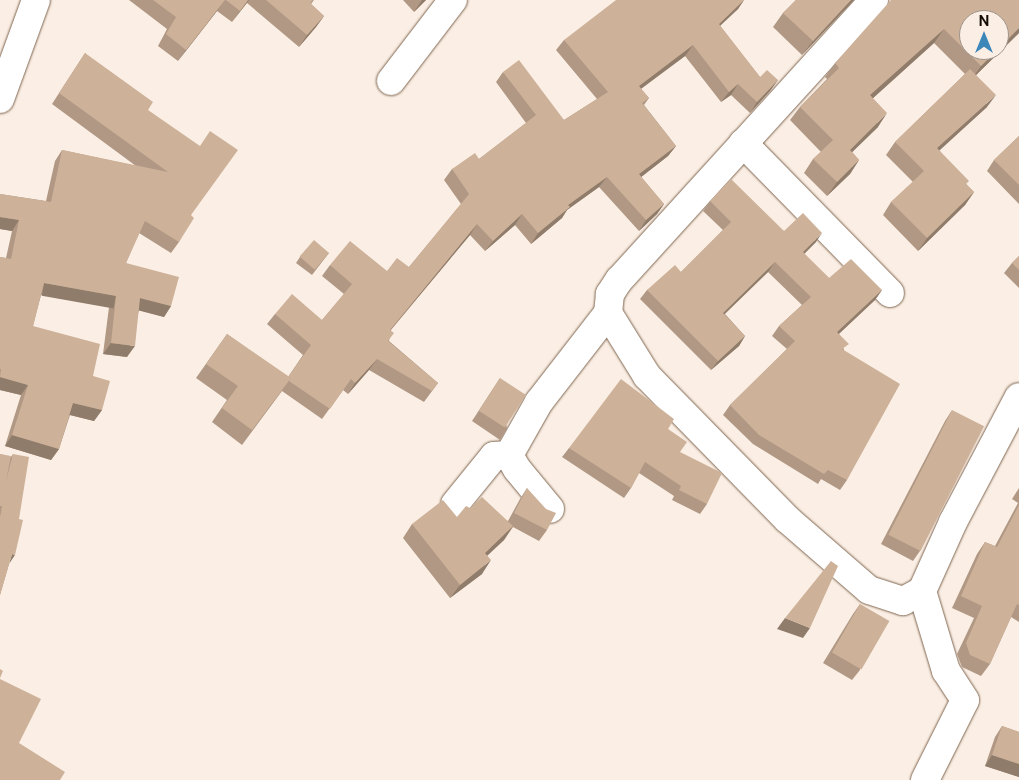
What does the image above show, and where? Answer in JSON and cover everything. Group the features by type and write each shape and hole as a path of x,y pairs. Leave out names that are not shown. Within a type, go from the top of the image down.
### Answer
{"street":[{"path":"0,99 24,26 36,0"},
{"path":"390,81 452,0"},
{"path":"509,455 539,402 608,313 610,294 619,280 874,0"},
{"path":"743,144 890,293"},
{"path":"608,313 647,376 787,519 869,590 903,601 922,591 954,522 1019,396"},
{"path":"455,504 494,456 509,455"},
{"path":"509,455 517,469 550,509"},
{"path":"922,591 946,671 966,700 925,780"}],"building":[{"path":"153,0 225,0 186,50 166,34 176,17"},
{"path":"226,0 248,0 240,11"},
{"path":"266,0 313,0 310,3 324,16 307,35"},
{"path":"616,0 744,0 719,24 760,77 767,70 778,80 757,102 738,84 729,92 693,45 639,86 649,98 642,103 676,146 639,174 664,204 646,220 607,177 568,205 570,207 538,233 522,214 493,241 477,224 390,330 394,333 388,341 438,383 432,391 377,359 355,383 351,379 330,409 289,381 291,378 288,377 311,345 275,314 292,294 322,320 352,284 330,265 350,241 387,271 397,258 409,267 469,194 452,169 475,153 479,159 536,115 503,72 519,60 564,120 608,92 564,40"},
{"path":"796,0 851,0 813,41 783,13"},
{"path":"891,0 1019,0 1019,28 1009,38 1009,10 959,10 959,44 944,29 870,95 887,113 850,150 859,160 837,182 813,159 833,140 800,107 839,68 835,63"},
{"path":"85,53 153,102 148,110 200,146 210,131 238,150 191,215 194,218 179,242 145,221 126,263 179,277 171,306 140,298 135,346 111,343 116,296 44,283 33,326 100,344 93,376 110,381 102,410 73,403 59,449 12,435 28,385 0,377 0,257 11,259 19,220 0,217 0,194 51,202 62,150 168,172 59,93"},
{"path":"975,60 987,60 981,66"},
{"path":"970,69 996,95 937,148 969,181 966,184 974,192 927,238 891,202 924,171 895,142"},
{"path":"1019,136 1019,185 994,160"},
{"path":"731,179 784,231 803,213 822,233 803,252 829,278 851,259 882,290 837,332 849,344 842,349 900,384 847,480 828,470 824,474 759,435 730,405 795,341 779,326 811,297 775,262 723,313 745,336 718,361 647,290 675,265 681,272 731,222 710,201"},
{"path":"314,240 329,253 315,270 300,257"},
{"path":"1019,256 1019,270 1012,263"},
{"path":"227,334 291,378 252,430 222,408 238,386 206,364"},
{"path":"500,378 526,395 505,428 479,411"},
{"path":"621,379 674,419 668,429 687,442 680,452 722,473 707,504 679,490 681,486 645,462 631,488 569,448"},
{"path":"952,410 984,426 921,551 888,535"},
{"path":"0,454 11,456 6,481 13,454 29,457 19,519 23,520 15,555 12,554 0,595 0,517 2,506 0,506"},
{"path":"527,488 546,509 556,513 547,530 514,513"},
{"path":"482,497 513,526 485,553 491,560 460,585 412,524 443,500 457,517 466,506 470,508"},
{"path":"1019,505 1019,605 1017,604 990,664 970,655 966,643 982,606 961,596 985,542 997,547"},
{"path":"831,561 838,566 810,628 785,618"},
{"path":"860,604 889,621 861,669 832,652"},
{"path":"0,679 41,699 19,743 65,772 60,780 0,780"},
{"path":"1002,726 1019,732 1019,764 992,755"}]}
